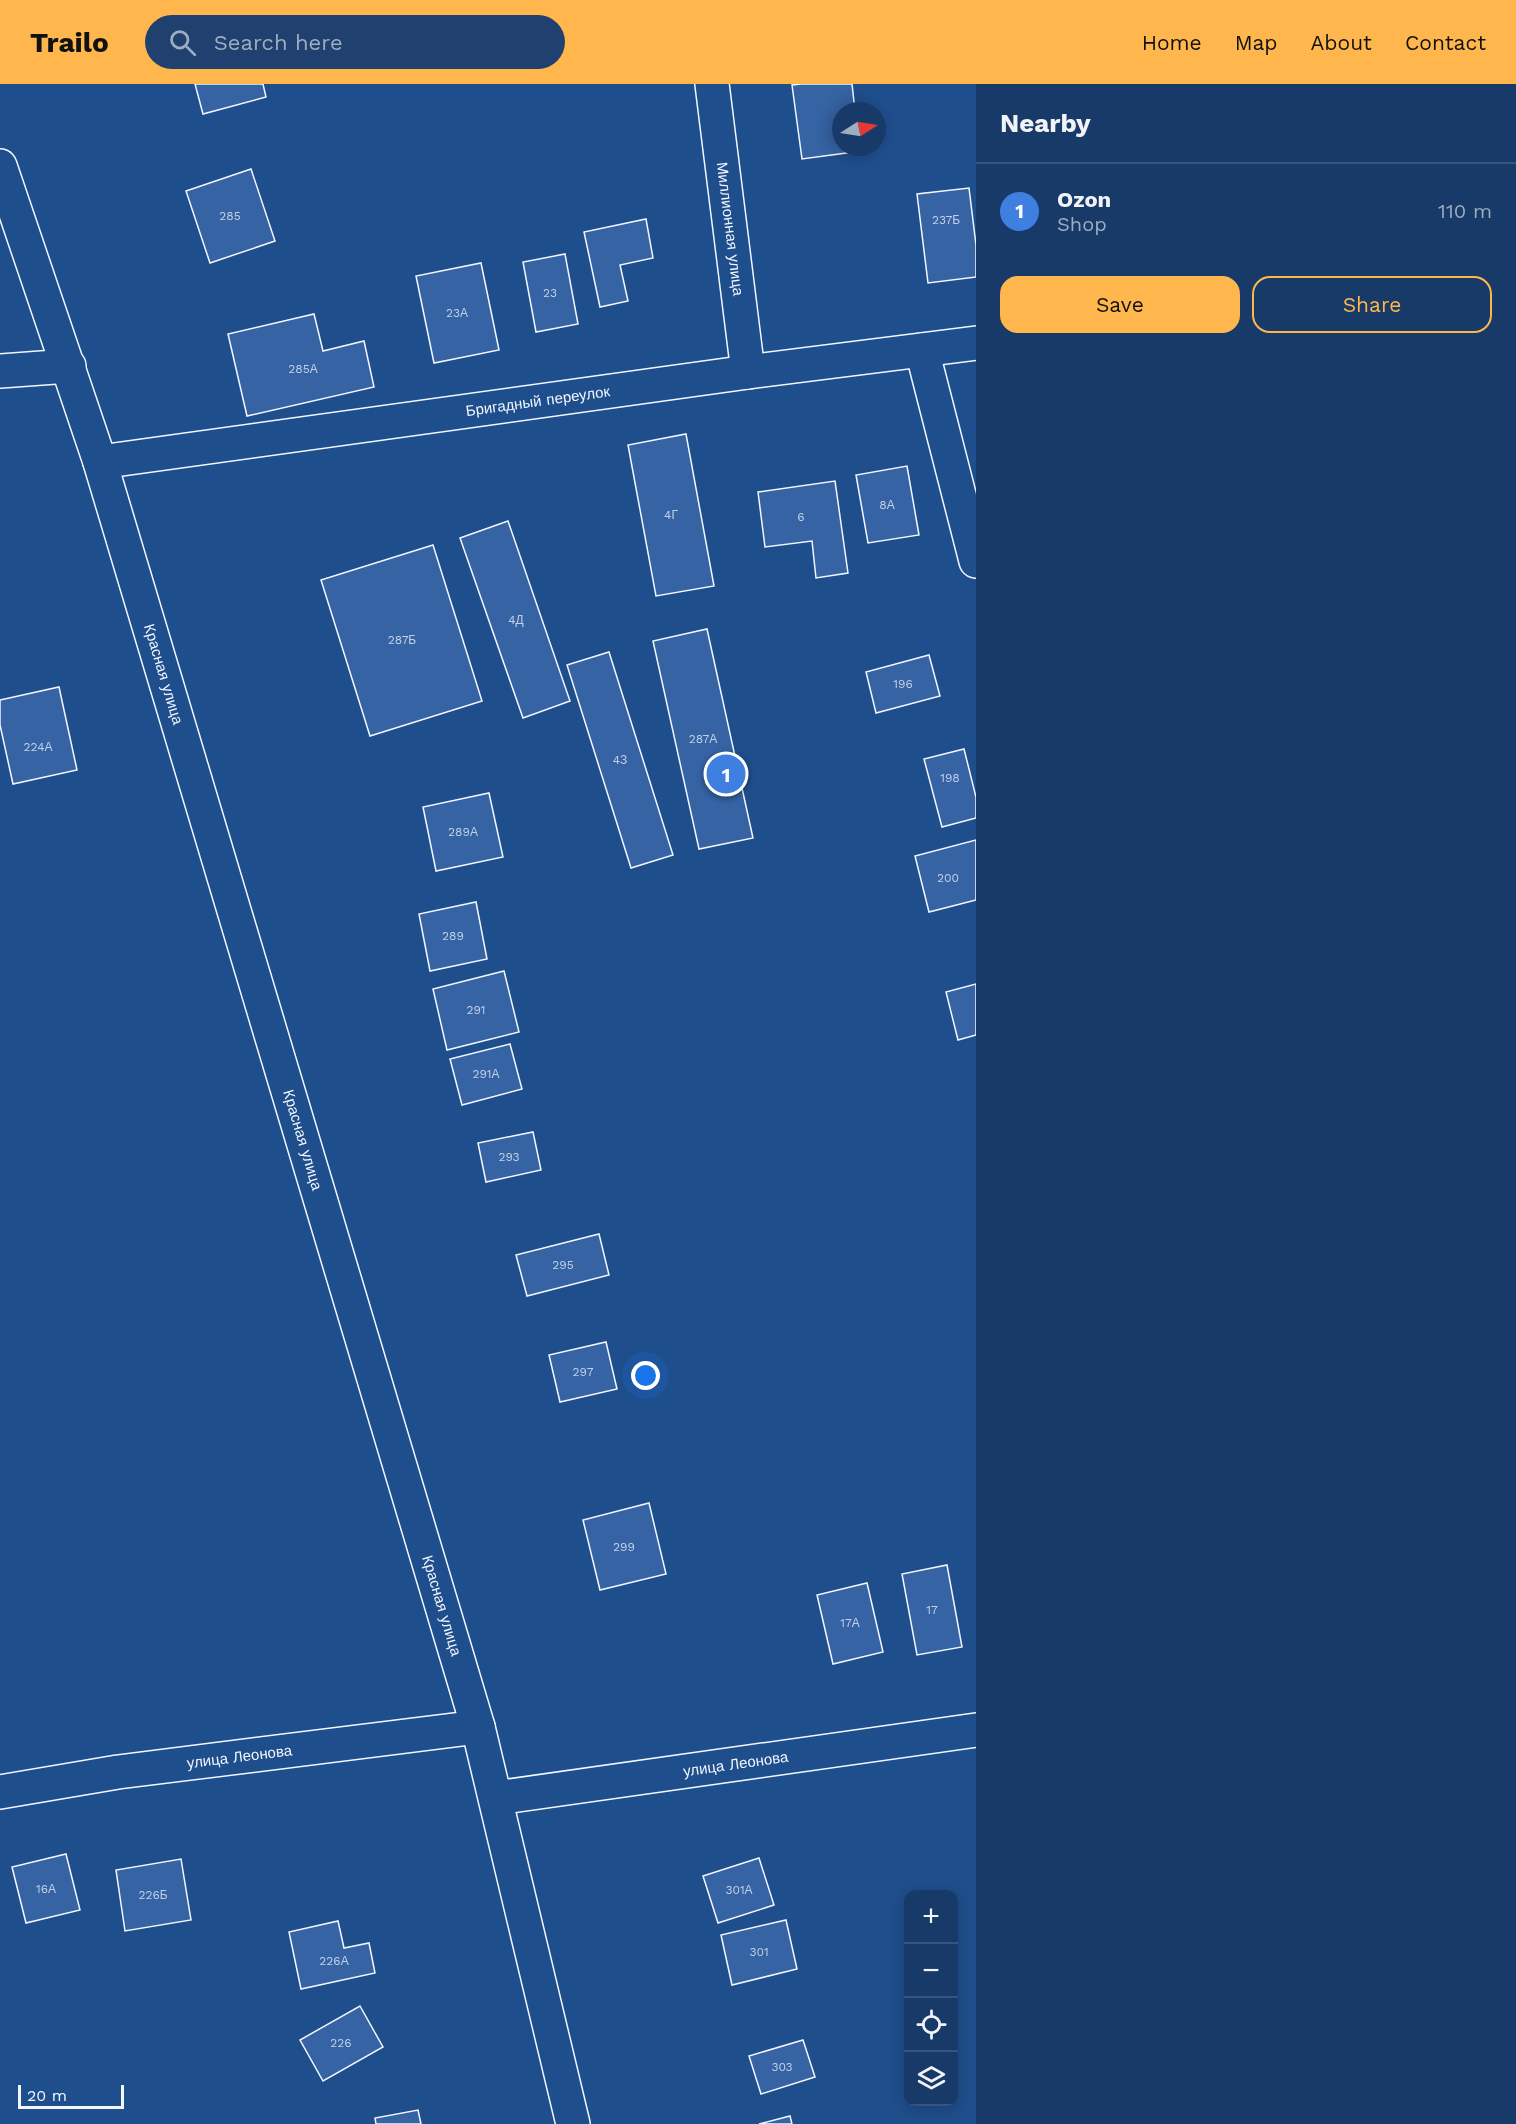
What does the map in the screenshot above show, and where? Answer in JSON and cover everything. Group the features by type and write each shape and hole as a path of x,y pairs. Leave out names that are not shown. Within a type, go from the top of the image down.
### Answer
{"street":[{"name":"Миллионная улица","path":"712,84 748,372"},
{"name":"Красная улица","path":"0,166 100,462 477,1727 573,2124"},
{"name":"Бригадный переулок","path":"100,462 748,372 976,343"},
{"path":"922,350 976,561"},
{"path":"0,371 69,366"},
{"name":"улица Леонова","path":"0,1792 118,1772 477,1727"},
{"name":"улица Леонова","path":"496,1798 976,1730"}],"building":[{"path":"195,84 263,84 266,97 203,114"},
{"path":"852,84 854,102 832,102 832,155 802,159 792,85"},
{"path":"251,169 275,241 210,263 186,191"},
{"path":"969,188 976,245 976,277 928,283 917,194"},
{"path":"646,219 653,258 620,265 628,301 600,307 584,232"},
{"path":"565,254 578,324 536,332 523,262"},
{"path":"481,263 499,350 434,363 416,276"},
{"path":"314,314 323,351 364,341 374,387 247,416 228,334"},
{"path":"686,434 714,586 656,596 628,445"},
{"path":"907,466 919,535 868,543 856,475"},
{"path":"835,481 848,573 816,578 812,541 765,547 758,492"},
{"path":"508,521 570,701 523,718 460,538"},
{"path":"433,545 482,701 370,736 321,580"},
{"path":"707,629 753,838 699,849 653,641"},
{"path":"609,652 673,855 631,868 567,665"},
{"path":"929,655 940,696 876,713 866,672"},
{"path":"59,687 77,770 13,784 0,725 0,700"},
{"path":"964,749 976,797 976,818 942,827 924,759"},
{"path":"489,793 503,857 436,871 423,807"},
{"path":"976,840 976,900 929,912 915,856"},
{"path":"476,902 487,959 430,971 419,914"},
{"path":"504,971 519,1032 447,1050 433,989"},
{"path":"976,984 976,1035 958,1040 946,992"},
{"path":"510,1044 522,1089 462,1105 450,1059"},
{"path":"533,1132 541,1170 486,1182 478,1143"},
{"path":"599,1234 609,1275 527,1296 516,1255"},
{"path":"606,1342 617,1389 560,1402 549,1355"},
{"path":"649,1503 666,1574 600,1590 583,1520"},
{"path":"947,1565 962,1647 917,1655 902,1574"},
{"path":"867,1583 883,1652 833,1664 817,1595"},
{"path":"66,1854 80,1910 26,1923 12,1867"},
{"path":"759,1858 774,1905 718,1923 703,1876"},
{"path":"181,1859 191,1920 125,1931 116,1870"},
{"path":"786,1920 797,1969 732,1985 721,1935"},
{"path":"338,1921 344,1948 369,1943 375,1973 301,1989 289,1932"},
{"path":"360,2006 383,2047 323,2081 300,2040"},
{"path":"803,2040 815,2077 761,2094 749,2056"},
{"path":"418,2110 421,2124 376,2124 375,2118"},
{"path":"790,2116 792,2124 759,2124"}],"place":[{"name":"Ozon","path":"726,774"}]}
